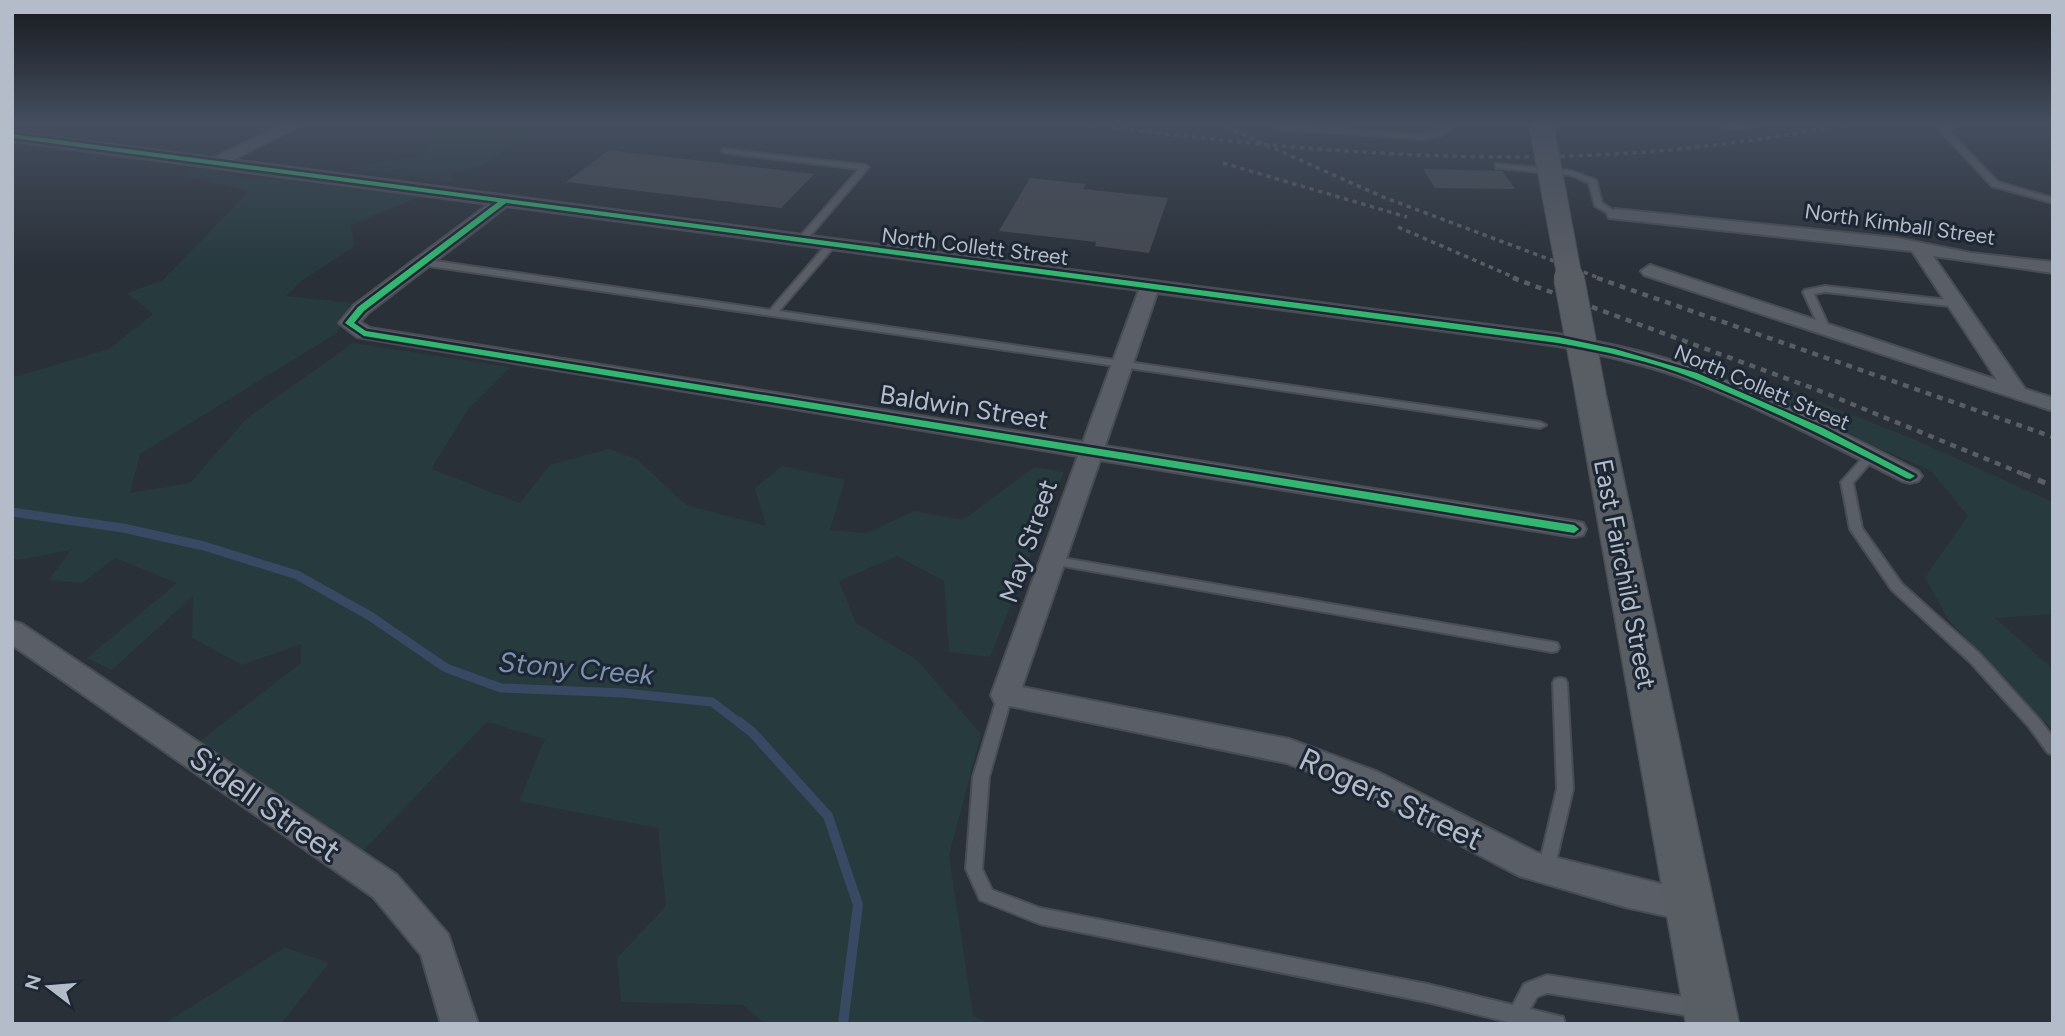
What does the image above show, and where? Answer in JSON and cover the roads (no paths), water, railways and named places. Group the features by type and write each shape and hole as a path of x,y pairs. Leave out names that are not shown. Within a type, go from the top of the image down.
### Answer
{"street":[{"name":"North Collett Street","path":"272,171 1558,340 1612,351 1694,375 1820,430 1910,476"},
{"name":"East Fairchild Street","path":"1549,171 1712,1017"},
{"path":"422,262 504,201"},
{"name":"North Kimball Street","path":"1615,214 1918,247 1971,258 2053,268"},
{"path":"1918,247 2017,393"},
{"name":"Baldwin Street","path":"422,262 361,309 349,323 364,333 1574,529"},
{"path":"1650,271 2053,405"},
{"name":"May Street","path":"1006,695 1051,560 1149,288"},
{"name":"Sidell Street","path":"12,631 385,887 436,946 460,1024"},
{"name":"Rogers Street","path":"1006,695 1289,751 1367,781 1531,866 1625,892 1689,905"}],"lane":[{"path":"800,242 861,171"},
{"path":"1555,171 1572,173 1593,182 1598,204 1615,214"},
{"path":"1983,171 1995,184 2053,201"},
{"path":"774,312 830,246"},
{"path":"422,262 1539,425"},
{"path":"1825,329 1808,292 1825,289 1957,304"},
{"path":"1870,456 1847,482 1856,529 1897,587 1975,658 2034,723 2053,749"},
{"path":"1051,560 1552,647"},
{"path":"1546,870 1565,789 1560,683"},
{"path":"1006,695 981,776 974,869 986,895 1040,916 1427,993 1556,1024"},
{"path":"1520,1016 1524,996 1535,986 1547,984 1712,1017"}],"waterway":[{"name":"Stony Creek","path":"12,512 123,528 204,546 297,575 370,616 446,668 501,688 624,693 712,702 741,724"},
{"name":"Stony Creek","path":"739,722 752,732 828,816 858,905 843,1024"}],"railway":[{"path":"1251,171 1407,217"},
{"path":"1325,171 1383,197 1602,279"},
{"path":"1398,227 1518,279"},
{"path":"1513,278 1815,389 2028,476"},
{"path":"1597,278 2053,437"},
{"path":"2023,474 2028,476"},
{"path":"2028,476 2053,486"}]}
